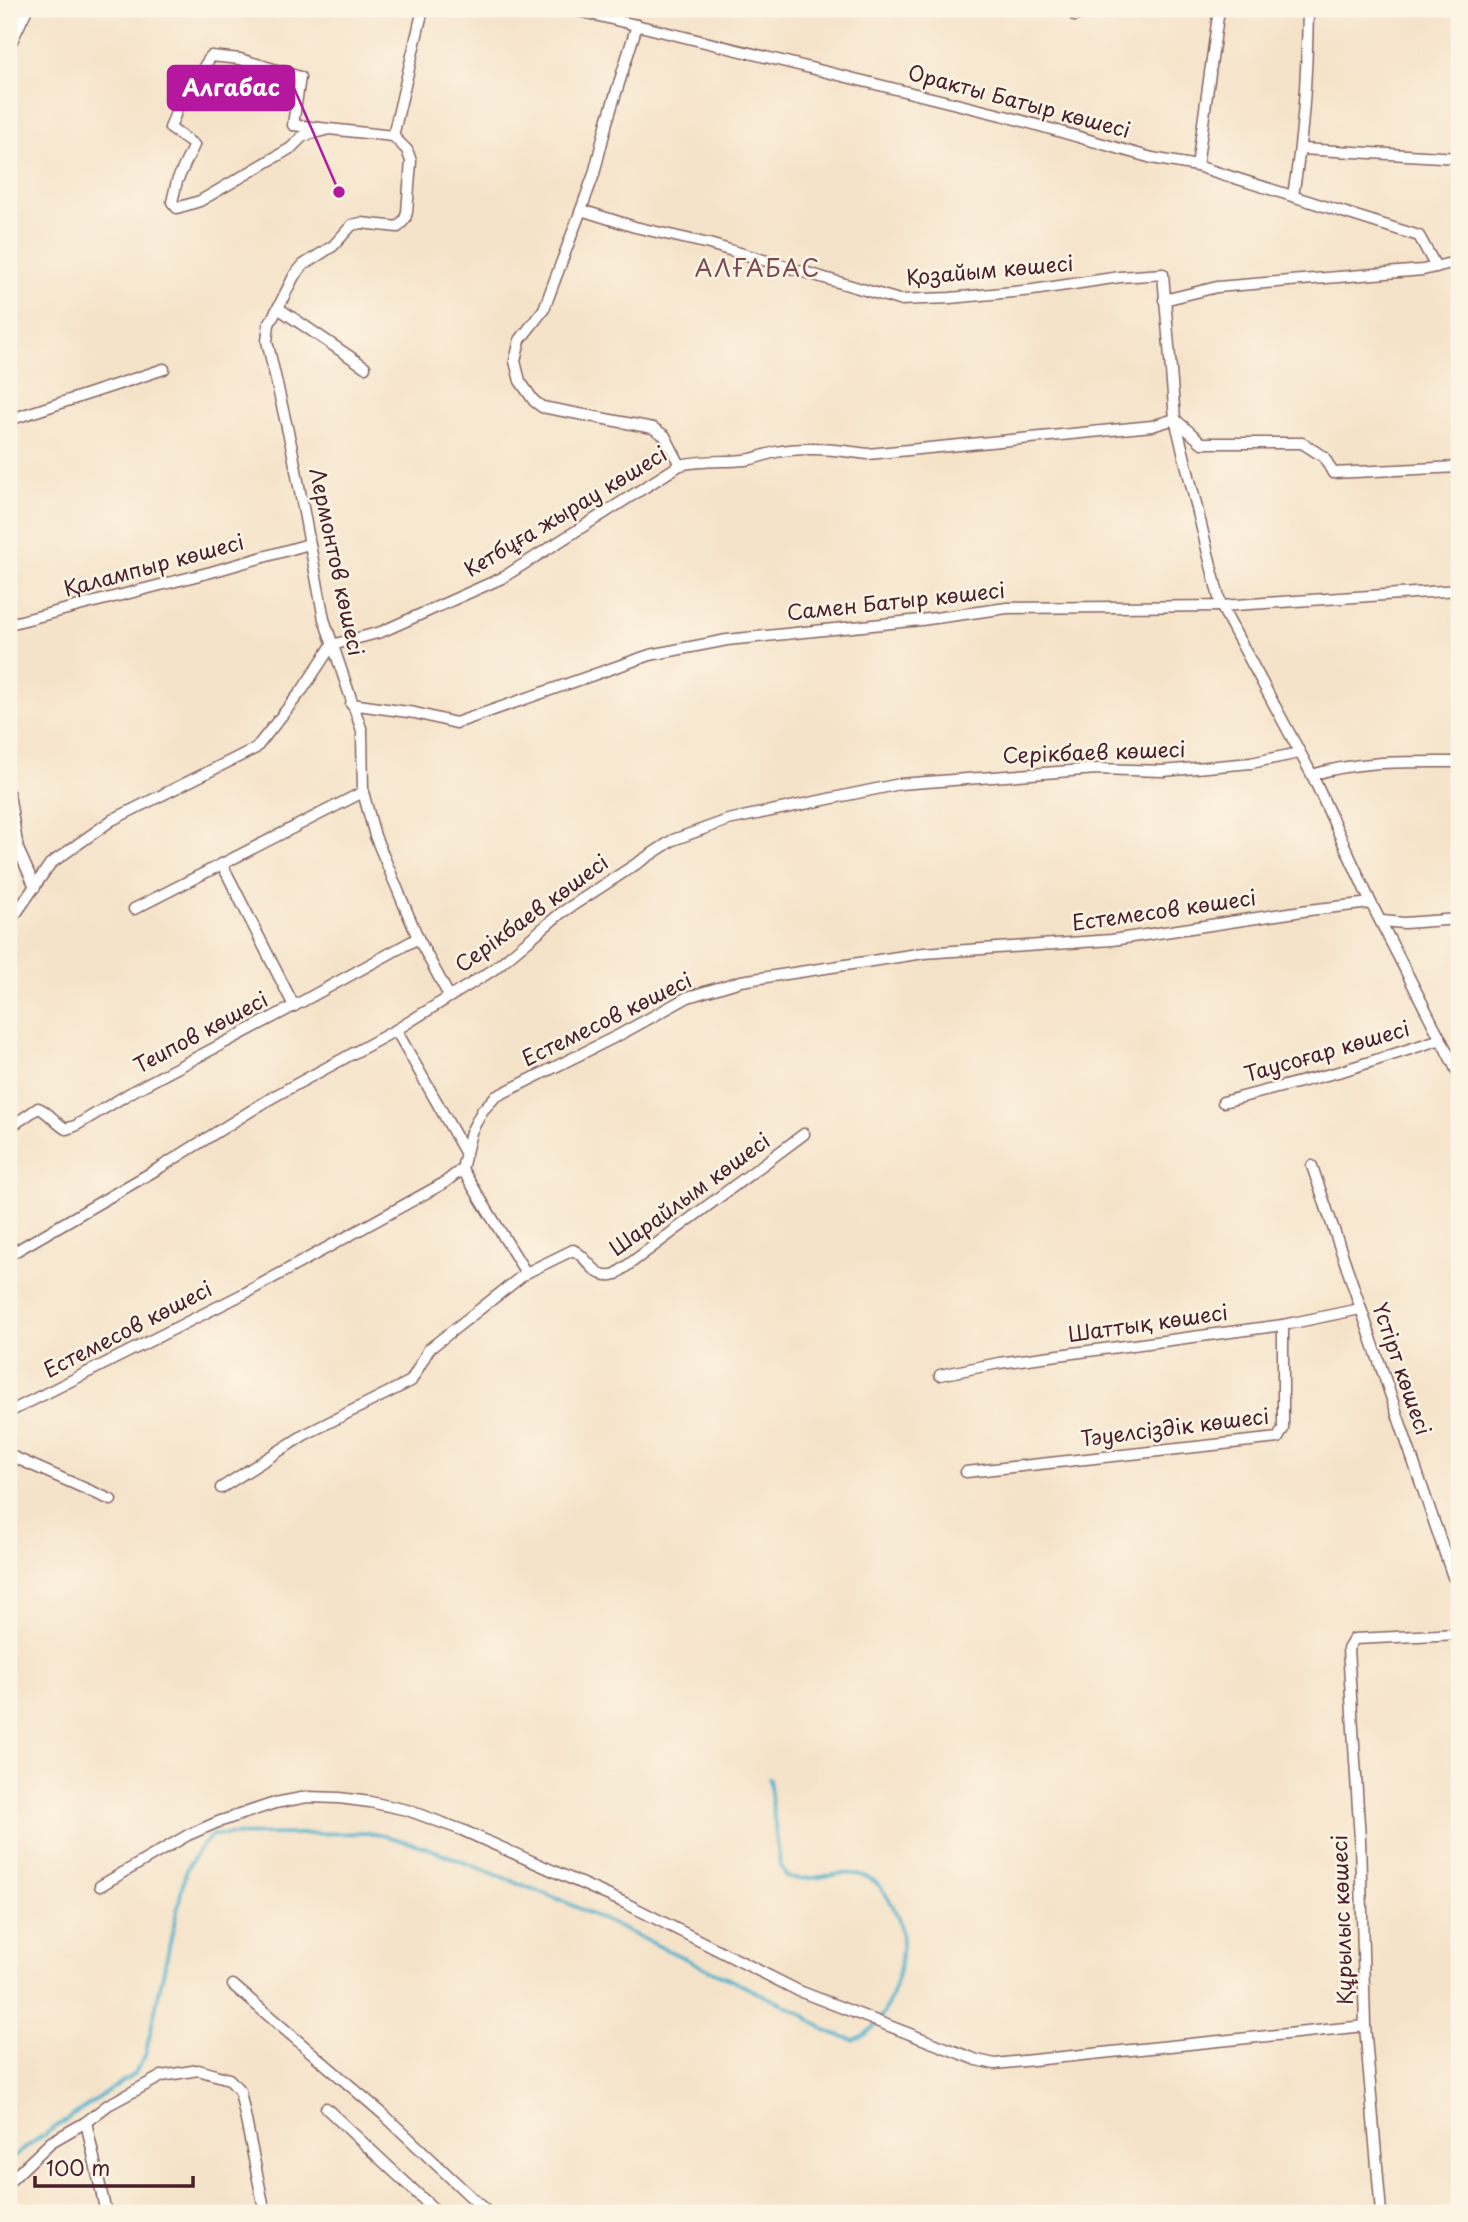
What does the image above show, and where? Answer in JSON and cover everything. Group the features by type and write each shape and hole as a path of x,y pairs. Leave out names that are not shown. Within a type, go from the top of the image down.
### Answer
{"street":[{"path":"9,47 25,13 11,9"},
{"path":"329,129 303,136 291,148 200,201 177,208 172,202 177,181 194,145 170,128 178,107 211,55 240,59 300,78 293,125 393,136 423,9"},
{"name":"Оракты Батыр көшесі","path":"571,9 842,78 1005,116 1153,158 1197,166 1419,236 1436,267"},
{"path":"1075,16 1093,9"},
{"path":"1197,166 1219,9"},
{"path":"1293,195 1301,149 1306,87 1308,9"},
{"path":"637,25 594,174 544,309 520,340 515,361 520,382 542,407 653,428 665,436 680,465"},
{"name":"Лермонтов көшесі","path":"393,136 407,150 411,161 407,212 401,225 352,225 333,246 303,265 294,276 269,324 267,341 332,645 362,731 363,792 375,836 418,938 449,996"},
{"path":"1301,149 1459,158"},
{"name":"Қозайым көшесі","path":"581,209 635,227 744,254 899,300 1033,290 1120,277 1163,274 1164,300"},
{"path":"1459,261 1436,267 1217,287 1164,300 1175,419 1220,606 1312,775 1371,903 1459,1075"},
{"path":"278,308 365,367"},
{"path":"9,420 164,369"},
{"path":"1175,419 1202,443 1302,443 1324,457 1333,473 1459,467"},
{"name":"Кетбұға жырау көшесі","path":"332,645 380,632 502,578 680,465 702,460 746,460 800,449 868,454 1152,426 1175,419"},
{"name":"Қалампыр көшесі","path":"9,624 309,544"},
{"name":"Самен Батыр көшесі","path":"351,704 415,713 456,723 650,655 727,640 921,620 1007,608 1220,606 1459,590"},
{"path":"9,918 17,912 50,864 111,820 256,748 303,689 332,645"},
{"name":"Серікбаев көшесі","path":"9,1255 161,1167 273,1097 396,1030 493,970 561,913 673,840 728,820 900,784 1097,769 1163,771 1251,763 1299,753"},
{"path":"1312,775 1337,767 1396,762 1459,762"},
{"path":"134,909 363,792"},
{"path":"9,794 13,850 34,887"},
{"path":"222,864 294,1006"},
{"name":"Естемесов көшесі","path":"9,1412 247,1292 444,1183 462,1169 471,1132 482,1111 495,1097 688,997 741,981 924,953 1112,940 1371,903"},
{"path":"1382,921 1404,923 1459,919"},
{"name":"Теипов көшесі","path":"9,1128 38,1108 43,1109 58,1125 66,1129 75,1126 135,1090 418,938"},
{"path":"396,1030 466,1154"},
{"name":"Тауcоғар көшесі","path":"1223,1102 1342,1071 1441,1039"},
{"name":"Шарайлым көшесі","path":"221,1488 304,1436 411,1381 429,1349 526,1273 573,1250 598,1273 611,1276 804,1134"},
{"name":"Үстірт көшесі","path":"1312,1166 1452,1577 1459,1583"},
{"path":"462,1169 526,1273"},
{"name":"Шаттық көшесі","path":"940,1375 999,1363 1283,1325 1360,1309"},
{"name":"Тәуелсіздік көшесі","path":"966,1472 1278,1438 1283,1429 1283,1325"},
{"path":"9,1455 111,1500"},
{"name":"Құрылыс көшесі","path":"1381,2213 1365,2026 1360,1840 1348,1648 1354,1639 1459,1634"},
{"path":"100,1886 188,1835 218,1822 275,1803 307,1797 339,1798 407,1810 462,1830 625,1903 799,1991 977,2060 995,2064 1365,2026"},
{"path":"233,1984 383,2114 488,2213"},
{"path":"9,2182 51,2142 86,2122 108,2105 162,2076 198,2070 229,2079 240,2091 265,2213"},
{"path":"326,2108 438,2213"},
{"path":"86,2122 106,2213"}],"waterway":[{"path":"9,2162 23,2149 135,2073 145,2056 186,1870 212,1835 375,1833 425,1847 561,1900 801,2013 826,2031 853,2040 862,2036 876,2024 891,1998 902,1951 899,1920 882,1890 867,1877 857,1874 807,1879 787,1877 780,1865 769,1778"}],"place":[{"name":"Алгабас","path":"339,192"}],"district":[{"name":"АЛҒАБАС","path":"758,269"}]}
